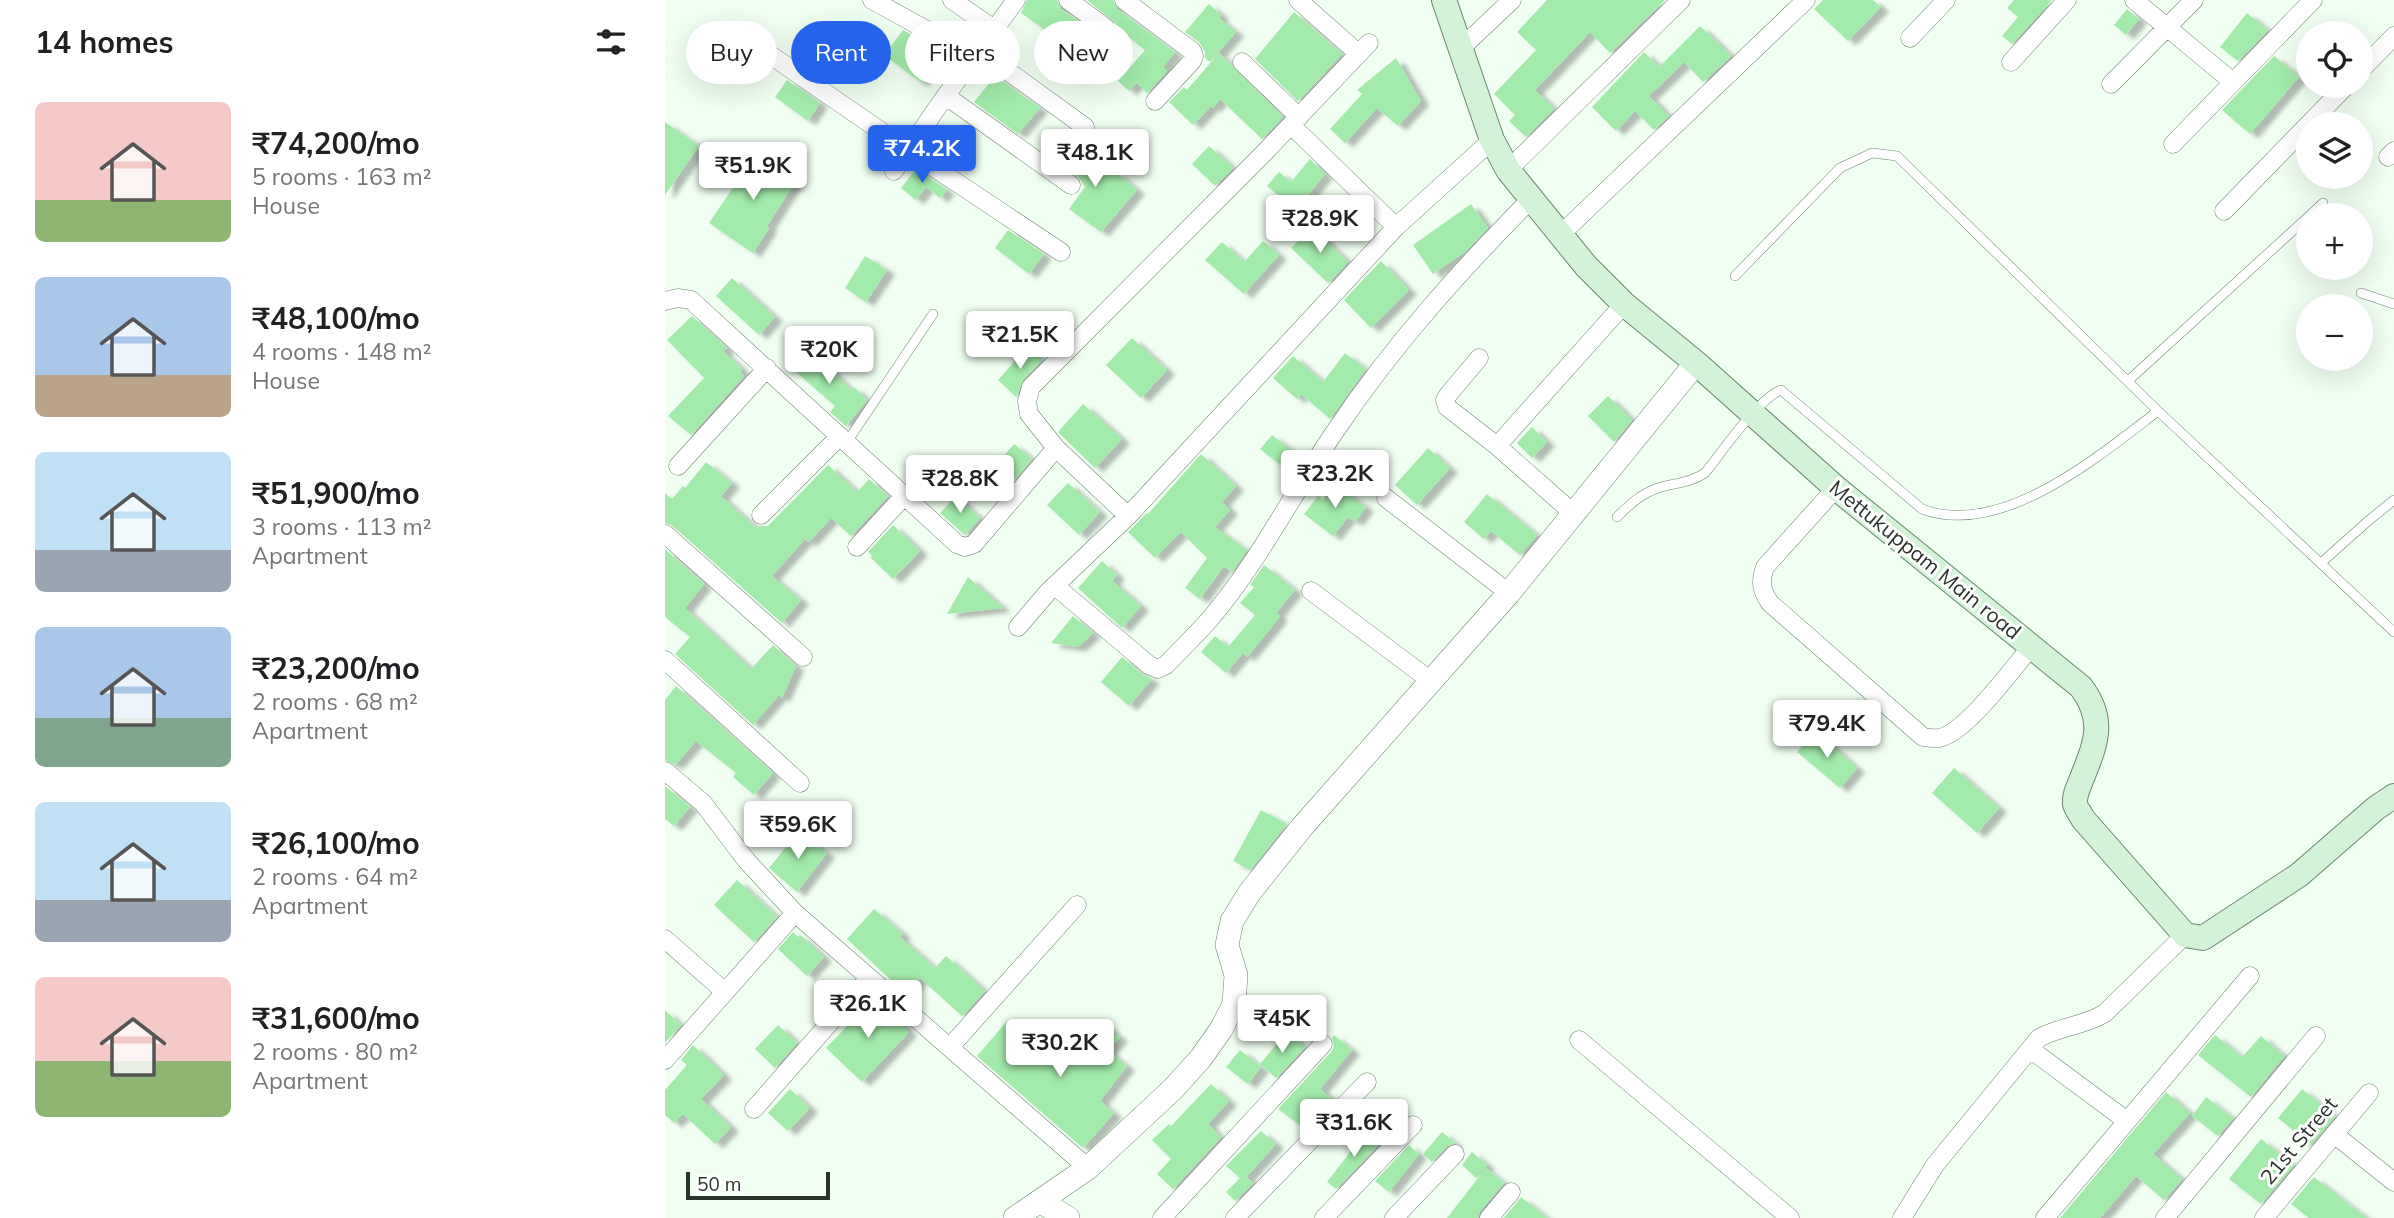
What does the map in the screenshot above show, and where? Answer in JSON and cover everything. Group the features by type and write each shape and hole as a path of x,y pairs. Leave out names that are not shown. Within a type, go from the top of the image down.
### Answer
{"main road":[{"name":"Mettukuppam Main road","path":"1444,0 1492,140 1508,170 1586,266 1624,304 1696,363 1836,488 2081,687 2091,700 2097,719 2096,743 2076,793 2075,806 2083,819 2185,935"},
{"path":"2185,935 2203,938 2288,882 2394,796"}],"street":[{"path":"872,0 914,21"},
{"path":"952,0 982,21"},
{"path":"1000,21 1016,0"},
{"path":"1068,0 1097,21"},
{"path":"1124,0 1192,51 1194,56 1155,101"},
{"path":"1128,516 1056,448 1029,414 1027,401 1031,387 1364,48 1298,0"},
{"path":"1459,50 1512,0"},
{"path":"1508,170 1681,0"},
{"path":"1560,235 1806,0"},
{"path":"1910,38 1946,0"},
{"path":"2011,62 2067,0"},
{"path":"2134,0 2233,82"},
{"path":"2111,85 2194,0"},
{"path":"2172,144 2313,0"},
{"path":"2373,58 2394,36"},
{"path":"777,59 1061,252"},
{"path":"1241,62 1396,227"},
{"path":"1020,82 1085,127"},
{"path":"894,171 955,84"},
{"path":"946,96 1071,185"},
{"path":"2224,211 2334,98"},
{"path":"1018,627 1055,586 1128,516 1396,227 1492,140"},
{"path":"1055,586 1149,665 1158,669 1165,665 1217,610 1336,429 1410,328 1473,257 1531,199"},
{"path":"665,301 678,298 691,300 957,544 965,547 974,544 1056,448"},
{"path":"1497,446 1624,304"},
{"path":"1479,358 1448,395 1445,404 1573,513"},
{"path":"1015,1218 1088,1168 1173,1089 1201,1058 1222,1028 1234,1004 1236,975 1227,945 1232,921 1250,892 1302,827 1509,593 1696,363"},
{"path":"678,466 767,368"},
{"path":"761,515 843,439"},
{"path":"1836,488 1765,567 1761,584 1764,594 1770,603 1923,737 1939,738 1952,733 1969,720 2031,647"},
{"path":"857,547 905,495"},
{"path":"1386,498 1509,593"},
{"path":"665,534 803,657"},
{"path":"1311,591 1431,681"},
{"path":"665,660 800,783"},
{"path":"665,771 703,803 746,860 795,913 1088,1168"},
{"path":"950,1048 1077,905"},
{"path":"665,1060 795,913"},
{"path":"1902,1218 1935,1165 2039,1038 2052,1030 2095,1020 2105,1013 2185,935"},
{"path":"665,939 725,992"},
{"path":"2045,1218 2250,976"},
{"path":"754,1109 869,978"},
{"path":"2165,1218 2316,1036"},
{"path":"1579,1040 1790,1218"},
{"path":"1162,1218 1323,1044"},
{"path":"2030,1049 2127,1121"},
{"path":"1235,1218 1367,1082"},
{"name":"21st Street","path":"2264,1218 2369,1093"},
{"path":"1324,1218 1413,1125"},
{"path":"2334,1134 2394,1182"},
{"path":"1394,1218 1455,1154"},
{"path":"1489,1218 1511,1192"},
{"path":"1041,1202 1068,1218"}],"lane":[{"path":"1735,276 1840,168 1872,153 1897,156 2158,411 2394,632"},
{"path":"2129,380 2296,228"},
{"path":"2361,293 2394,304"},
{"path":"843,439 933,314"},
{"path":"1617,517 1643,494 1696,480 1705,473 1753,414 1772,394 1781,390 1922,509 1949,517 1977,516 2008,508 2097,458 2158,411"},
{"path":"2321,563 2394,500"}],"building":[{"path":"1027,0 1057,0 1061,9 1079,21 1034,22 1021,13"},
{"path":"1087,0 1113,0 1117,9 1175,52 1163,67 1167,71 1147,93 1137,83 1129,91 1121,84 1133,84 1133,64 1145,50 1133,40 1133,21 1113,21"},
{"path":"1547,0 1665,0 1610,53 1590,32 1535,90 1554,109 1526,137 1509,121 1515,115 1494,94 1536,50 1517,32"},
{"path":"1823,0 1873,0 1881,7 1848,41 1814,9"},
{"path":"2014,0 2052,0 2012,44 2002,36 2018,17 2007,8"},
{"path":"1209,4 1221,15 1219,18 1236,32 1210,62 1205,58 1205,52 1199,42 1185,32"},
{"path":"2127,9 2139,19 2126,35 2114,25"},
{"path":"1294,12 1342,54 1298,101 1255,59"},
{"path":"2247,13 2268,30 2238,61 2220,47"},
{"path":"1700,26 1731,56 1703,82 1684,62 1649,96 1669,116 1654,130 1635,111 1616,131 1592,107 1644,52 1659,67"},
{"path":"903,30 905,31 905,71 891,60 891,46"},
{"path":"1219,53 1283,117 1262,139 1220,99 1193,125 1169,102 1184,87 1187,90"},
{"path":"2274,56 2296,74 2296,80 2250,134 2222,110"},
{"path":"1396,58 1421,101 1398,126 1377,108 1345,143 1330,129 1362,94 1357,90"},
{"path":"787,80 820,103 808,121 775,97"},
{"path":"989,84 1006,84 1040,108 1018,134 974,102"},
{"path":"665,122 699,146 665,195"},
{"path":"1062,143 1083,159 1086,155 1114,174 1116,172 1137,190 1101,232 1069,209 1085,187 1078,176 1050,156"},
{"path":"1209,146 1233,168 1215,186 1192,164"},
{"path":"757,152 797,179 753,253 709,223"},
{"path":"1310,159 1325,174 1296,210 1267,186 1279,172 1291,182"},
{"path":"916,169 947,190 940,198 926,187 916,200 901,188"},
{"path":"1471,204 1488,228 1466,251 1433,274 1413,245"},
{"path":"1312,227 1348,262 1328,283 1291,248"},
{"path":"1008,230 1044,254 1029,274 995,248"},
{"path":"1263,241 1279,255 1244,294 1205,260 1222,242 1244,262"},
{"path":"865,256 887,270 866,302 845,288"},
{"path":"1381,261 1409,290 1371,328 1344,300"},
{"path":"732,278 775,317 759,335 716,296"},
{"path":"692,316 727,348 723,351 742,369 740,372 744,376 691,435 668,416 704,378 667,340"},
{"path":"1132,338 1167,370 1141,398 1106,365"},
{"path":"806,346 851,390 854,387 867,400 846,426 830,412 835,406 788,365"},
{"path":"1027,347 1042,360 1023,380 1016,397 998,380"},
{"path":"1345,353 1366,369 1330,419 1301,394 1297,399 1273,378 1293,356 1323,382"},
{"path":"1608,396 1632,420 1614,442 1588,416"},
{"path":"1083,404 1122,439 1095,468 1058,432"},
{"path":"1532,427 1547,442 1532,458 1517,443"},
{"path":"1272,435 1291,450 1279,464 1260,449"},
{"path":"1014,444 1032,459 1014,480 996,465"},
{"path":"1428,448 1450,468 1417,505 1395,485"},
{"path":"1201,454 1236,486 1222,502 1230,510 1215,527 1247,550 1232,572 1224,566 1200,599 1185,588 1207,558 1181,532 1155,558 1128,532 1148,514"},
{"path":"706,462 732,483 721,496 757,529 759,526 768,526 828,465 857,492 869,479 888,496 851,536 831,518 809,542 805,539 772,576 801,600 782,623 673,526 665,523 665,493 672,499 683,486 685,488"},
{"path":"1068,483 1100,512 1079,535 1047,505"},
{"path":"1335,484 1366,507 1355,522 1348,517 1333,536 1304,514 1318,496 1323,500"},
{"path":"1487,494 1537,535 1520,555 1491,531 1484,539 1464,522"},
{"path":"956,496 980,518 965,535 940,513"},
{"path":"893,525 920,551 893,579 868,552"},
{"path":"665,549 704,584 685,608 751,669 773,645 796,666 782,698 779,695 753,725 675,654 690,637 665,617"},
{"path":"1102,561 1117,575 1112,581 1141,606 1122,628 1078,588"},
{"path":"1264,565 1295,590 1276,613 1280,616 1247,657 1243,653 1226,673 1201,652 1215,636 1228,647 1255,615 1240,603 1254,587 1250,585"},
{"path":"968,577 1003,608 947,614"},
{"path":"1073,616 1093,633 1078,647 1051,643"},
{"path":"1122,657 1152,679 1129,706 1101,682"},
{"path":"676,686 773,773 754,795 733,777 736,773 696,741 675,765 665,760 665,700"},
{"path":"1815,731 1857,768 1840,788 1797,752"},
{"path":"1954,768 1999,808 1977,833 1932,793"},
{"path":"665,786 690,807 674,826 665,819"},
{"path":"1261,810 1287,824 1250,870 1233,861"},
{"path":"799,831 827,853 797,892 769,868"},
{"path":"737,880 777,917 754,942 714,905"},
{"path":"874,909 903,934 900,937 935,968 946,956 985,991 962,1016 920,978 906,994 847,939"},
{"path":"793,932 824,957 807,976 778,949"},
{"path":"875,997 909,1032 862,1082 826,1048"},
{"path":"665,1010 681,1025 665,1043"},
{"path":"1007,1021 1063,1070 1101,1022 1120,1037 1108,1051 1127,1066 1100,1101 1114,1113 1083,1148 977,1056"},
{"path":"778,1025 797,1043 775,1068 755,1049"},
{"path":"1287,1032 1305,1047 1276,1078 1260,1064"},
{"path":"1334,1035 1352,1050 1320,1089 1333,1100 1305,1129 1278,1109 1331,1052"},
{"path":"2215,1035 2242,1057 2261,1036 2284,1056 2251,1097 2198,1055"},
{"path":"693,1045 724,1075 701,1099 731,1127 715,1144 683,1114 674,1123 665,1115 665,1090 687,1065 681,1060"},
{"path":"1240,1050 1261,1067 1248,1084 1226,1067"},
{"path":"1211,1084 1229,1101 1208,1124 1221,1137 1173,1189 1157,1174 1171,1159 1152,1140 1169,1124 1171,1126"},
{"path":"790,1089 810,1108 788,1131 768,1113"},
{"path":"2302,1089 2335,1116 2309,1147 2278,1118"},
{"path":"2166,1092 2190,1113 2153,1154 2182,1179 2164,1200 2136,1176 2100,1218 2060,1218"},
{"path":"2206,1097 2233,1118 2218,1136 2192,1116"},
{"path":"1367,1130 1381,1142 1336,1189 1327,1182"},
{"path":"1261,1131 1276,1144 1246,1177 1253,1183 1235,1201 1226,1192 1240,1178 1226,1166"},
{"path":"1442,1132 1455,1143 1447,1146 1432,1162 1423,1154"},
{"path":"2261,1139 2294,1165 2261,1204 2229,1179"},
{"path":"1409,1145 1419,1154 1389,1192 1375,1181"},
{"path":"1472,1152 1487,1165 1476,1178 1462,1165"},
{"path":"1486,1168 1504,1183 1480,1211 1478,1218 1447,1218"},
{"path":"2314,1177 2366,1218 2309,1218 2291,1204"},
{"path":"1521,1197 1547,1218 1504,1218"}]}
